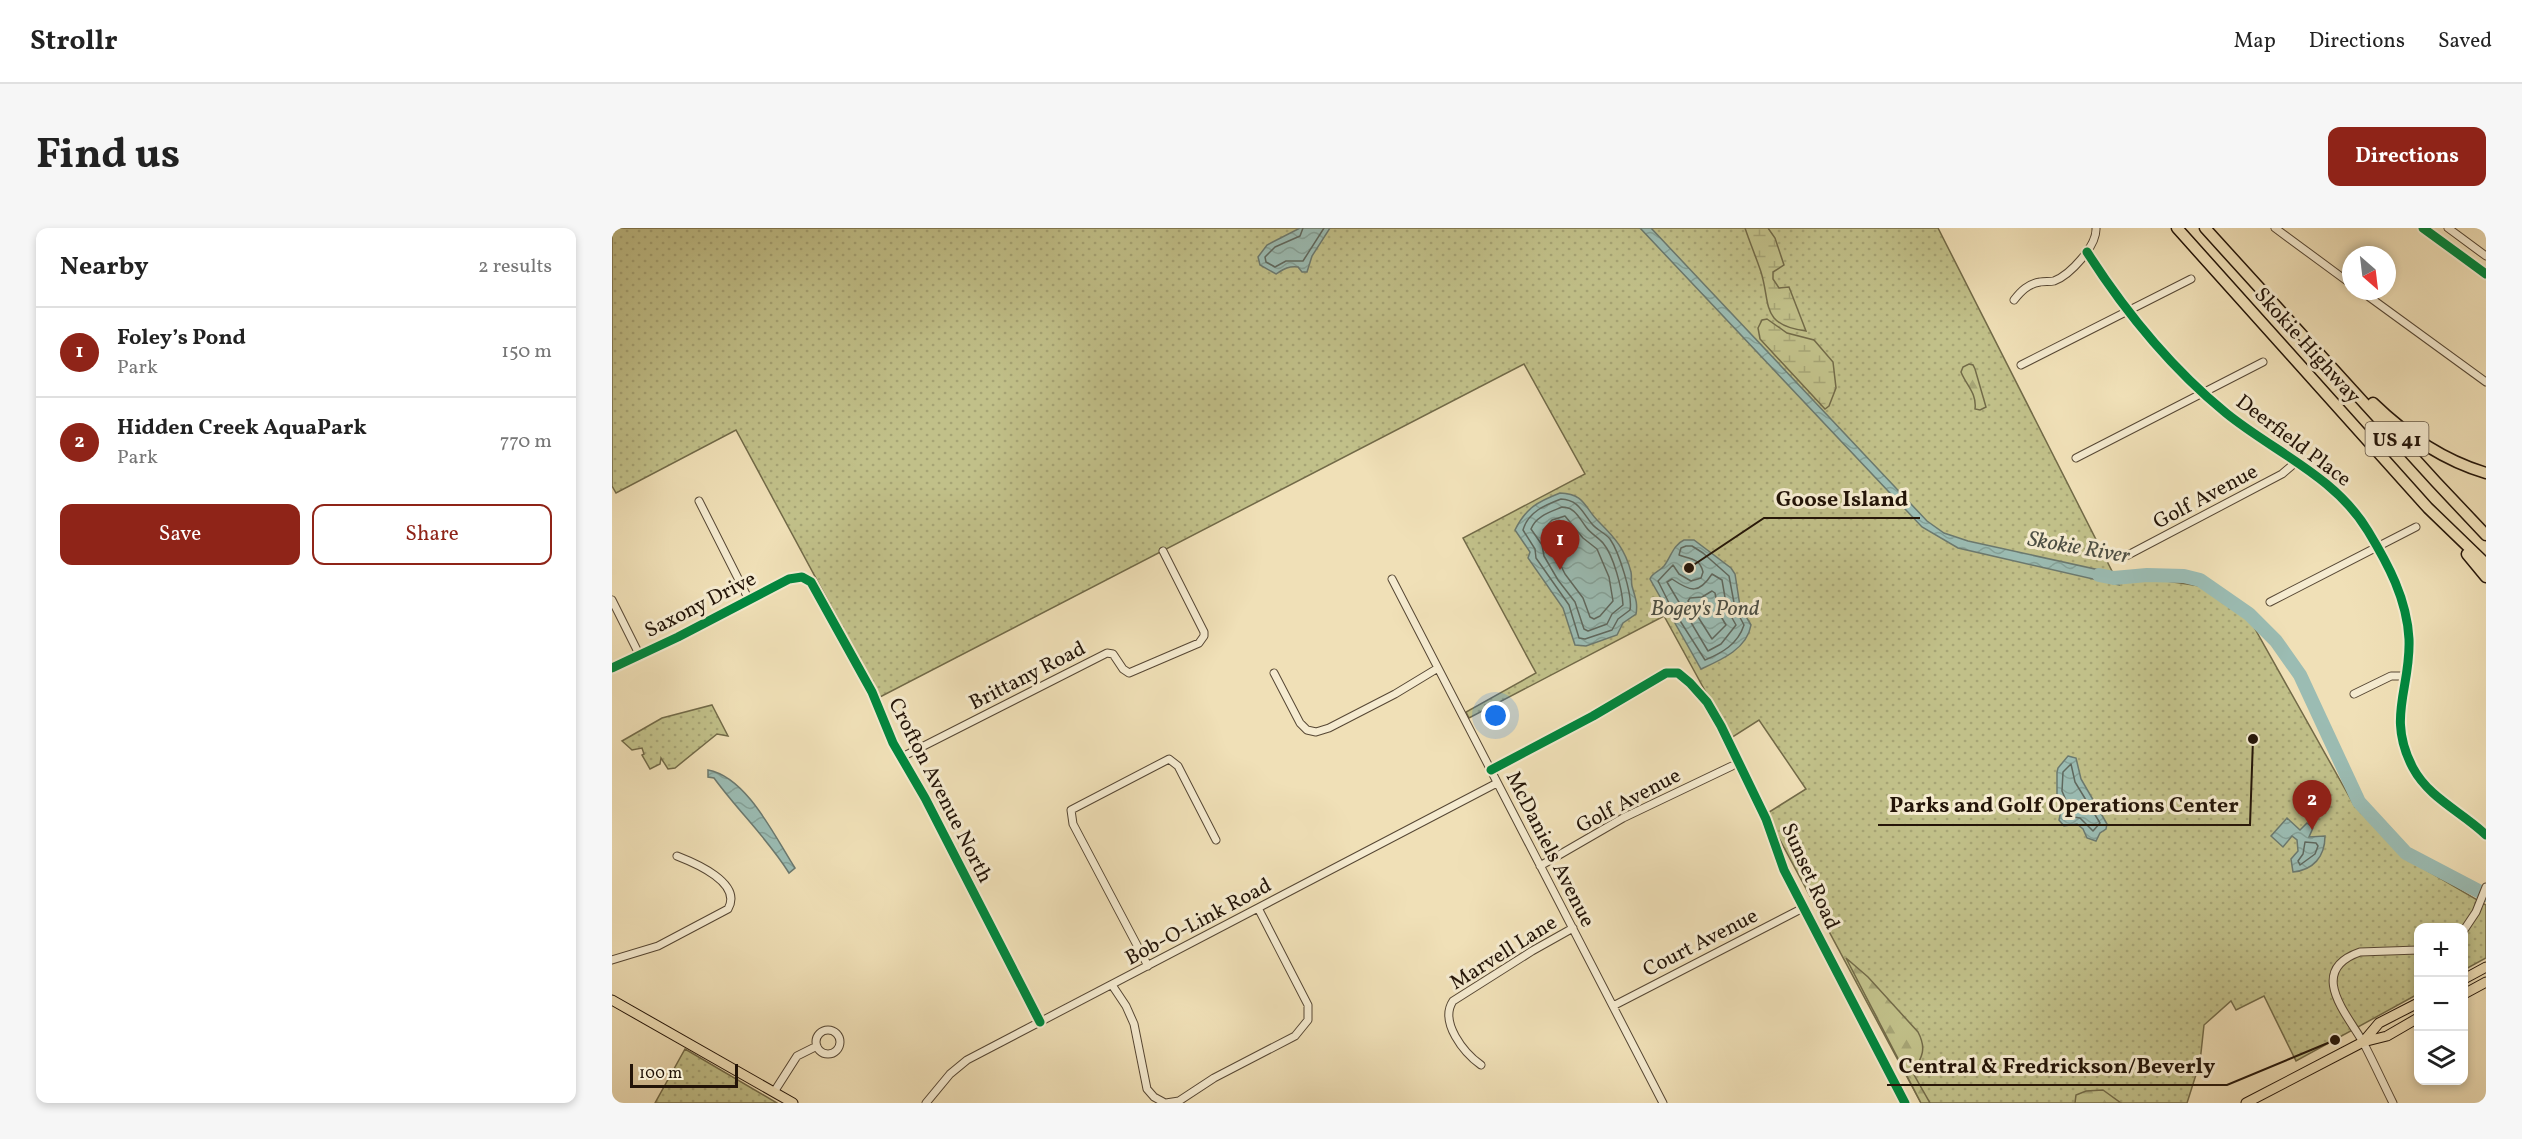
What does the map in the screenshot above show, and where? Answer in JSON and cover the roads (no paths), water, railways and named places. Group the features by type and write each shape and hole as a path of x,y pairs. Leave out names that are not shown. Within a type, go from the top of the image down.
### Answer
{"highway":[{"name":"Skokie Highway","path":"2177,228 2428,508 2486,564"},
{"name":"Skokie Highway","path":"2205,228 2486,535"},
{"path":"2309,342 2385,414 2428,448 2451,460 2486,473"},
{"path":"2428,508 2486,577"}],"main road":[{"path":"2467,977 2486,968"},
{"path":"2468,991 2486,982"},
{"path":"612,1000 793,1103"},
{"path":"2363,1042 2379,1023 2414,1005"},
{"path":"2246,1103 2363,1042 2386,1036 2414,1020"}],"street":[{"path":"2014,300 2024,288 2039,282 2053,281 2064,274 2087,252 2096,238 2096,228"},
{"path":"2275,228 2342,277"},
{"path":"2448,228 2486,256"},
{"name":"Deerfield Place","path":"2087,252 2128,312 2171,362 2248,430 2319,477 2348,505 2377,548 2406,609 2409,641 2400,709 2400,730 2404,748 2414,769 2433,793 2486,835"},
{"path":"2021,364 2191,279"},
{"path":"2373,300 2486,382"},
{"path":"2076,458 2263,362"},
{"name":"Golf Avenue","path":"2128,555 2282,474 2296,462"},
{"path":"699,501 749,600"},
{"path":"2270,602 2416,527"},
{"name":"Brittany Road","path":"902,758 1107,653 1113,654 1123,669 1129,673 1199,643 1204,632 1163,551"},
{"name":"Saxony Drive","path":"612,668 789,579 796,577 805,579"},
{"name":"Crofton Avenue North","path":"805,579 816,588 872,692 893,743 925,798 1040,1022"},
{"name":"McDaniels Avenue","path":"1392,579 1663,1103"},
{"path":"612,600 639,654"},
{"path":"1274,673 1300,723 1316,732 1329,728 1395,694 1438,668"},
{"name":"Sunset Road","path":"1491,770 1593,716 1666,673 1675,672 1700,693 1721,726 1766,819 1784,870 1905,1103"},
{"path":"2354,694 2391,676 2405,676"},
{"path":"1148,966 1073,824 1071,810 1168,759 1178,766 1216,840"},
{"name":"Golf Avenue","path":"1540,866 1632,813 1732,766"},
{"name":"Bob-O-Link Road","path":"926,1103 960,1065 1497,783"},
{"path":"612,960 658,946 728,909 730,894 711,871 677,856"},
{"path":"2468,923 2476,912 2486,887"},
{"path":"1112,985 1132,1016 1147,1089 1154,1097 1165,1103 1179,1101 1214,1078 1295,1036 1308,1020 1308,1005 1258,908"},
{"name":"Court Avenue","path":"1613,1006 1803,908"},
{"name":"Marvell Lane","path":"1481,1065 1468,1055 1454,1031 1450,1022 1450,1005 1457,997 1573,928"},
{"path":"2393,1103 2363,1042 2338,1004 2335,993 2335,974 2341,964 2360,952 2414,950"},
{"path":"774,1092 797,1056 817,1046"}],"water":[{"path":"1300,228 1330,228 1312,256 1307,272 1302,272 1298,267 1291,267 1276,274 1260,265 1258,257 1267,245"},
{"path":"1640,228 1651,228 1927,521 1944,533 1968,541 2113,573 2119,585 1958,548 1922,527"},
{"path":"1560,493 1580,499 1619,544 1629,564 1636,600 1636,614 1623,623 1617,635 1586,646 1575,645 1563,608 1528,558 1530,552 1515,530 1523,516 1533,507"},
{"name":"Bogey's Pond","path":"1684,540 1694,540 1731,568 1735,574 1740,606 1751,625 1749,633 1739,647 1701,669 1650,579 1664,566 1675,548"},
{"path":"2068,756 2076,758 2081,779 2107,824 2106,829 2100,833 2096,841 2087,838 2083,829 2077,824 2064,826 2059,820 2062,806 2057,797 2057,772"},
{"path":"708,770 722,775 747,796 769,825 795,868 789,873 772,848 714,778 708,777"},
{"path":"2287,818 2300,830 2307,823 2313,828 2309,837 2325,836 2320,856 2312,865 2300,871 2293,872 2291,859 2298,851 2297,840 2292,836 2283,847 2271,836"}],"waterway":[{"name":"Skokie River","path":"2099,575 2114,578 2147,575 2184,576 2200,580 2249,614 2276,641 2300,675 2359,802 2406,853 2486,895"}],"place":[{"name":"Goose Island","path":"1689,568"},
{"name":"Foley’s Pond","path":"1560,570"},
{"name":"Parks and Golf Operations Center","path":"2253,739"},
{"name":"Hidden Creek AquaPark","path":"2312,830"},
{"name":"Central & Fredrickson/Beverly","path":"2335,1040"}]}
